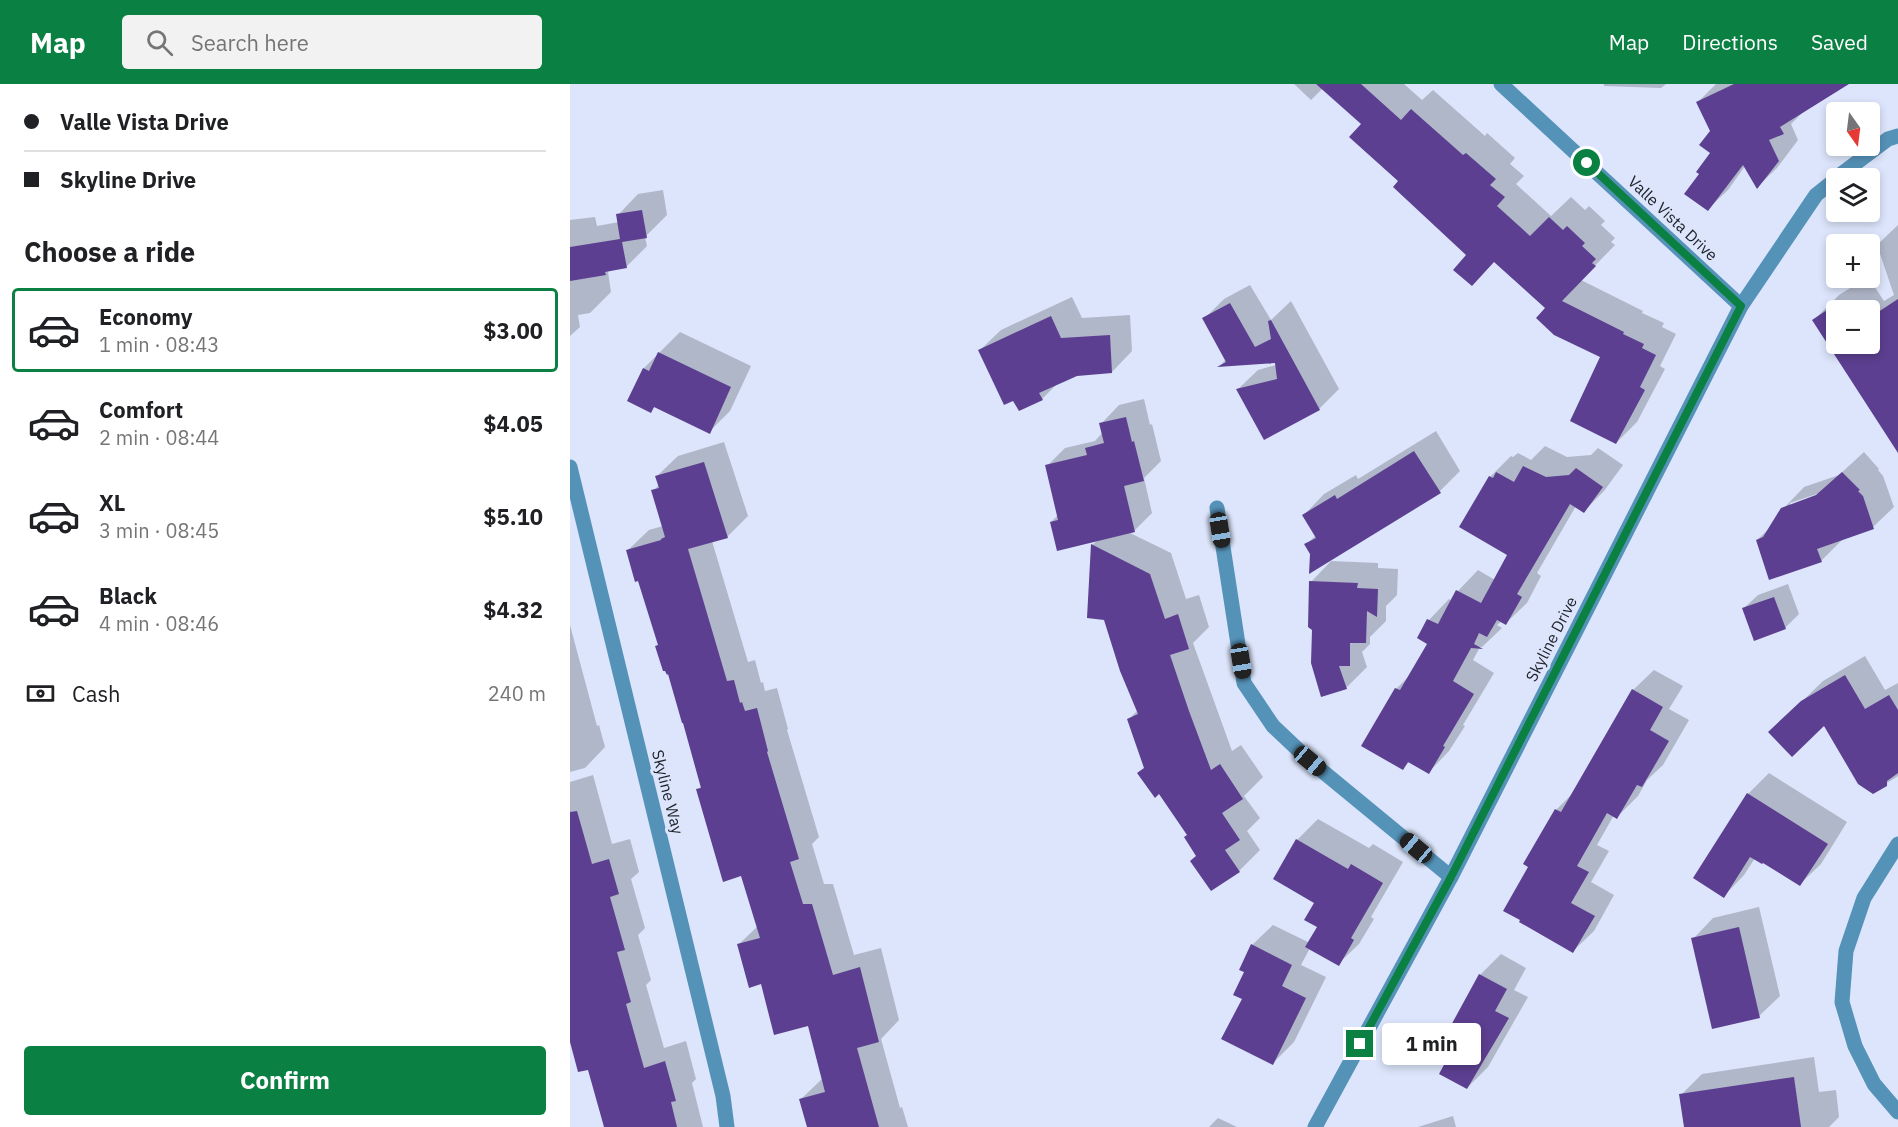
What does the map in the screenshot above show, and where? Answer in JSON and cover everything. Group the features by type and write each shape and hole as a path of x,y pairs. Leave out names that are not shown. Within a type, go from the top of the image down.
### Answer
{"street":[{"name":"Valle Vista Drive","path":"1501,84 1741,306"},
{"name":"Skyline Drive","path":"1850,168 1888,139 1898,136"},
{"name":"Skyline Drive","path":"1315,1127 1451,877 1741,306 1816,195 1826,187"},
{"name":"Skyline Way","path":"570,467 723,1096 728,1127"},
{"path":"1217,508 1244,683 1273,726 1310,761 1451,877"},
{"path":"1898,844 1860,908 1846,951 1842,1002 1855,1046 1869,1075 1898,1112"}],"building":[{"path":"1316,84 1361,84 1401,120 1411,109 1463,155 1466,153 1496,179 1490,185 1505,197 1497,206 1530,236 1549,217 1563,230 1567,226 1585,243 1582,246 1596,259 1592,263 1596,266 1562,301 1624,332 1623,334 1644,344 1642,348 1656,355 1640,387 1645,390 1616,444 1570,421 1600,357 1554,335 1536,318 1545,308 1494,262 1472,286 1453,270 1466,255 1393,187 1398,181 1349,137 1361,124"},
{"path":"1734,84 1849,84 1780,127 1784,134 1769,140 1779,161 1757,189 1743,165 1708,211 1684,194 1699,174 1696,172 1710,153 1699,145 1710,131 1696,102"},
{"path":"642,210 647,238 622,242 627,268 605,272 606,275 570,281 570,247 620,239 616,214"},
{"path":"1898,299 1898,453 1834,354 1880,354 1880,311"},
{"path":"1230,303 1255,347 1271,339 1268,321 1271,320 1320,410 1264,440 1236,389 1277,379 1275,363 1217,367 1226,362 1202,318"},
{"path":"1826,311 1826,342 1812,320"},
{"path":"1051,316 1061,338 1110,335 1112,373 1077,376 1039,393 1043,400 1019,411 1013,401 1004,405 978,350"},
{"path":"658,352 731,387 710,434 654,407 651,413 627,401 643,368 649,371"},
{"path":"1126,417 1144,481 1124,486 1135,532 1057,551 1050,522 1058,520 1045,465 1087,455 1085,448 1104,443 1099,423"},
{"path":"1414,451 1441,493 1309,574 1310,554 1304,544 1316,538 1302,515 1335,495 1337,499"},
{"path":"704,462 728,538 688,549 727,681 734,680 740,703 742,702 745,711 757,708 767,752 799,859 790,862 803,904 812,904 833,975 860,967 879,1042 857,1048 879,1127 807,1127 799,1099 825,1092 808,1026 774,1035 761,984 749,988 737,944 760,938 741,876 723,882 696,789 701,788 683,723 668,674 663,671 655,646 658,645 626,550 665,537 651,490 659,488 655,476"},
{"path":"1523,466 1546,477 1569,475 1576,468 1603,487 1584,513 1570,504 1517,594 1522,597 1506,625 1497,620 1487,637 1479,633 1474,644 1483,649 1471,648 1453,681 1474,694 1429,774 1408,762 1403,770 1361,746 1395,688 1400,690 1427,644 1417,638 1427,619 1438,624 1456,590 1481,603 1507,555 1459,527 1489,476 1493,478 1496,472 1514,482"},
{"path":"1842,472 1860,490 1858,491 1863,496 1874,529 1817,549 1822,562 1769,580 1756,540 1763,537 1781,508 1816,495"},
{"path":"1091,544 1150,574 1165,619 1178,614 1189,649 1170,655 1189,711 1211,770 1220,764 1243,799 1222,813 1240,840 1225,850 1240,872 1211,891 1190,861 1196,856 1184,837 1187,835 1159,794 1155,798 1137,773 1144,768 1127,719 1138,714 1120,671 1104,620 1087,618"},
{"path":"1309,581 1358,583 1357,588 1378,589 1377,617 1367,611 1366,643 1350,643 1350,666 1339,666 1347,689 1321,697 1311,663 1312,630 1308,627"},
{"path":"1774,597 1786,629 1754,641 1742,608"},
{"path":"1845,675 1865,709 1889,695 1898,710 1898,773 1887,781 1887,786 1873,794 1858,784 1824,726 1792,757 1768,732 1801,701"},
{"path":"1632,689 1663,707 1650,730 1669,741 1642,787 1637,785 1617,819 1607,813 1577,866 1589,872 1571,903 1595,916 1573,953 1503,911 1528,867 1523,864 1555,809 1561,812"},
{"path":"1747,793 1828,844 1800,886 1750,857 1724,898 1693,878"},
{"path":"577,811 592,864 609,859 619,894 610,897 625,950 617,952 631,1002 626,1004 644,1068 665,1061 676,1101 671,1102 677,1127 604,1127 588,1070 578,1072 570,1042 570,812"},
{"path":"1296,839 1348,869 1351,864 1383,883 1351,938 1354,940 1339,966 1305,947 1317,927 1304,920 1314,903 1273,879"},
{"path":"1739,927 1760,1018 1712,1029 1691,938"},
{"path":"1251,944 1292,965 1282,986 1306,998 1273,1065 1221,1039 1242,999 1233,995 1244,972 1239,970"},
{"path":"1479,974 1507,989 1495,1011 1509,1018 1467,1089 1439,1074 1460,1035 1449,1029"},
{"path":"1794,1077 1801,1127 1684,1127 1679,1094"}],"route":[{"path":"1360,1044 1451,877 1741,306 1587,163"}]}
